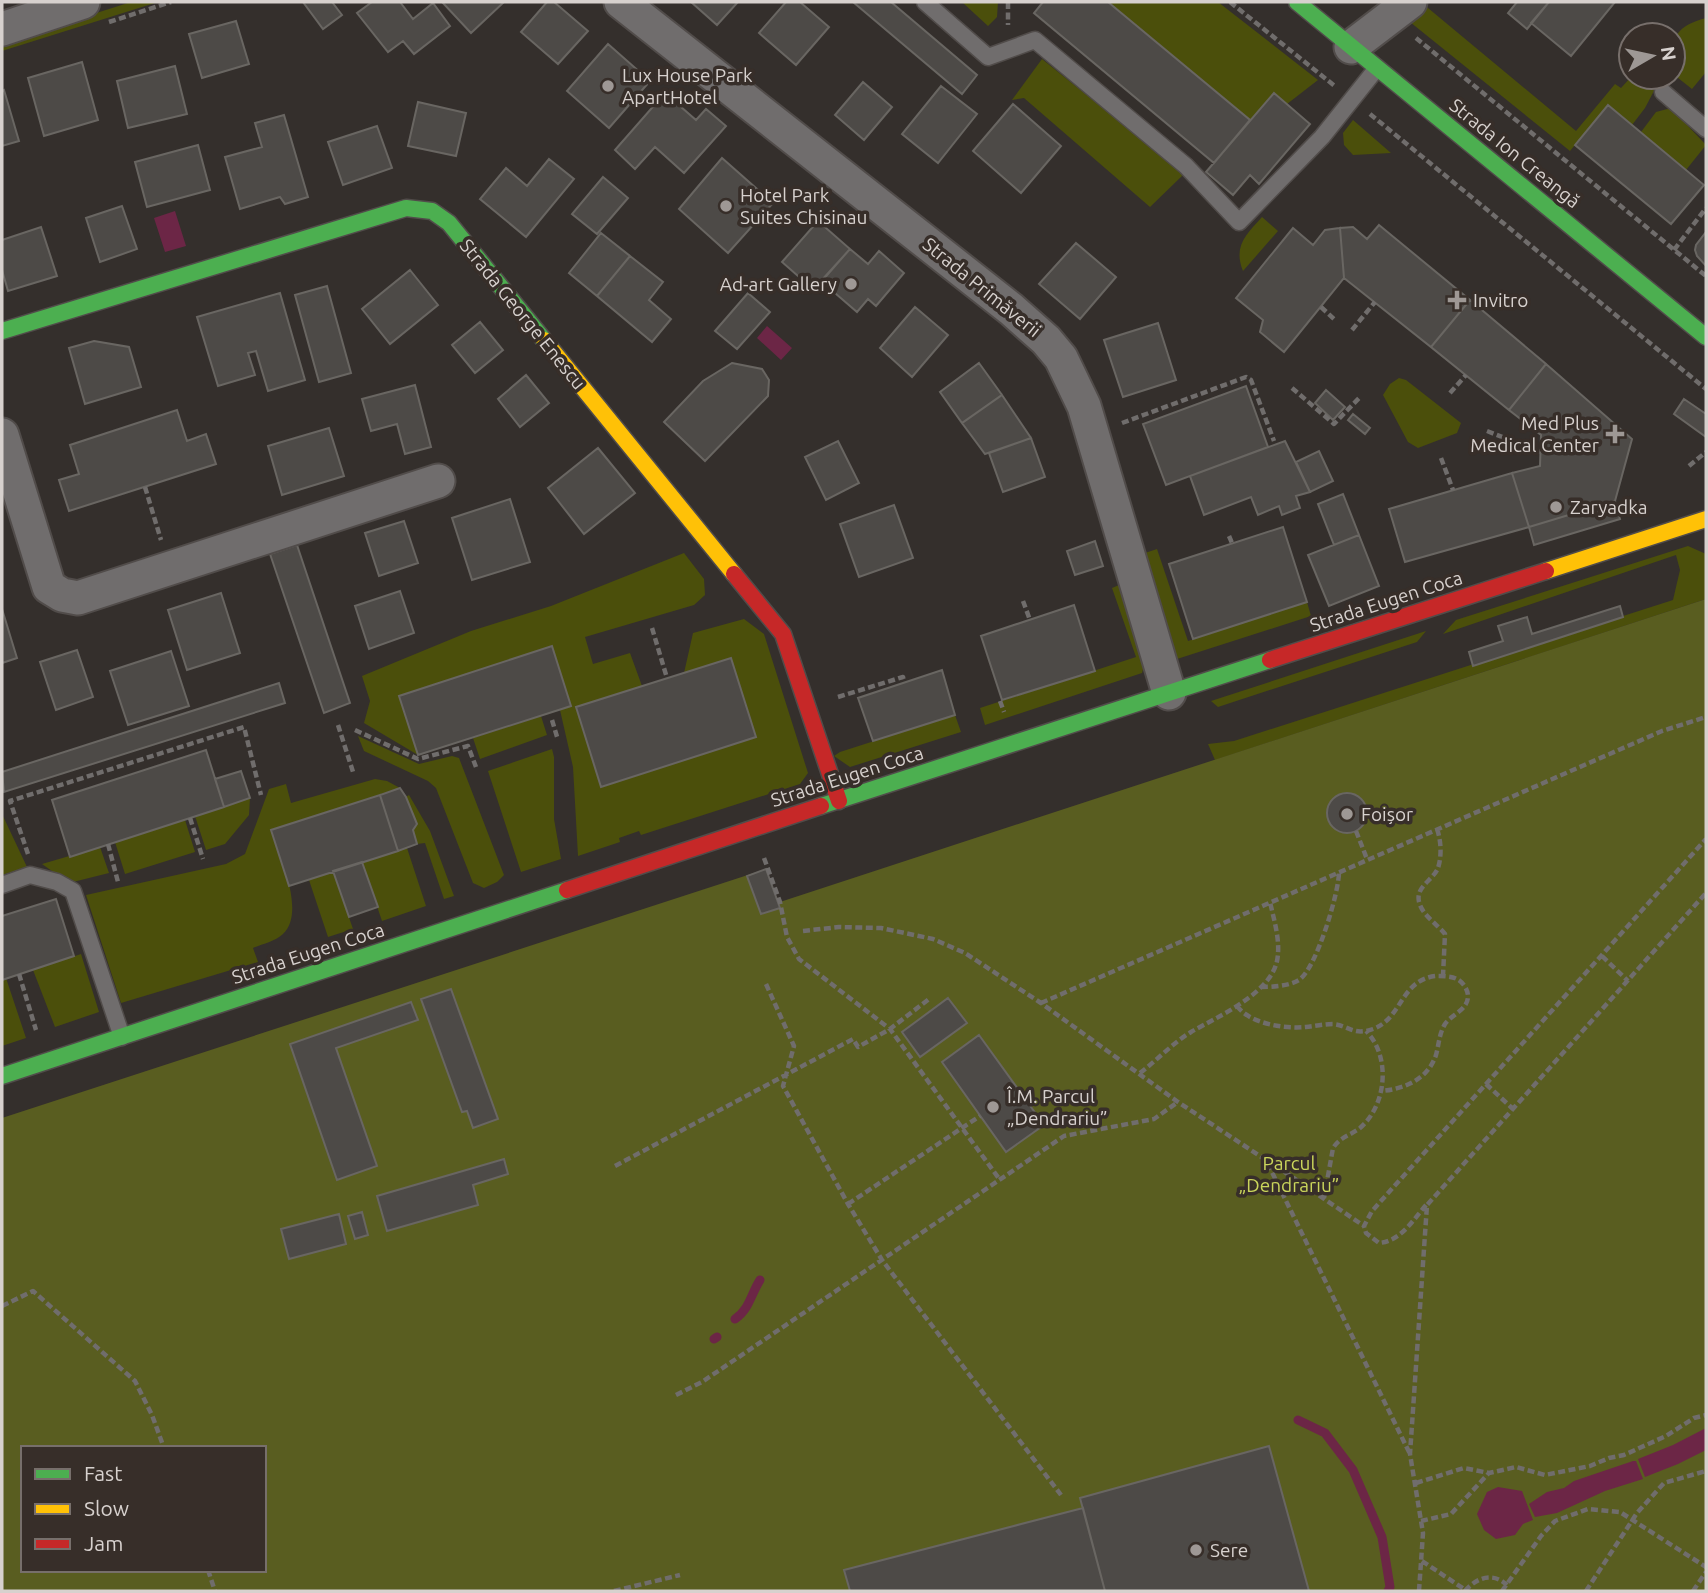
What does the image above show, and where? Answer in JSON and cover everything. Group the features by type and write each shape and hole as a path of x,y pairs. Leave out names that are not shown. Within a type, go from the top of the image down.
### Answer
{"street":[{"name":"Strada Primăverii","path":"621,2 1030,325 1061,358 1080,398 1092,435 1169,693"},
{"name":"Strada Ion Creangă","path":"1297,2 1706,337"},
{"path":"1351,47 1410,2"},
{"path":"2,29 70,4"},
{"name":"Strada George Enescu","path":"2,331 406,208 432,211 449,223 783,635 839,801"},
{"path":"2,435 49,587 62,595 78,598 438,481"},
{"name":"Strada Eugen Coca","path":"2,1076 1706,519"}],"lane":[{"path":"925,2 988,57 1035,40 1186,166 1239,222 1322,138 1377,68"},
{"path":"1663,92 1706,129"},
{"path":"2,885 30,876 57,883 73,891 122,1037"}],"path":[{"path":"1230,2 1706,389"},
{"path":"1416,37 1706,276"},
{"path":"1674,250 1706,208"},
{"path":"1352,330 1375,303"},
{"path":"1321,307 1334,319"},
{"path":"1450,393 1466,375"},
{"path":"1092,435 1246,377 1251,380 1274,441"},
{"path":"1292,388 1334,424 1361,396"},
{"path":"1186,400 1189,407"},
{"path":"1487,432 1540,452"},
{"path":"1689,466 1706,452"},
{"path":"1441,458 1453,490"},
{"path":"145,487 169,568"},
{"path":"1229,536 1232,543"},
{"path":"1023,601 1030,620"},
{"path":"652,628 667,678"},
{"path":"807,707 902,677 904,682"},
{"path":"1041,1003 1662,731 1706,717"},
{"path":"552,720 558,740"},
{"path":"338,725 354,775"},
{"path":"30,876 32,863 10,801 244,727 261,795"},
{"path":"355,730 418,759 468,746 476,767"},
{"path":"190,818 203,859"},
{"path":"1437,829 1440,843 1437,870 1422,887 1419,901 1421,908 1446,934 1443,976"},
{"path":"1356,831 1367,859"},
{"path":"1364,1226 1372,1212 1706,839"},
{"path":"108,844 118,882"},
{"path":"762,853 780,902 787,937 799,959 890,1029 1000,1180"},
{"path":"1260,986 1290,984 1305,975 1329,920 1339,872"},
{"path":"803,931 839,927 881,928 933,939 965,953 1041,1003 1178,1102 1364,1226 1371,1239 1379,1243 1398,1237 1706,893"},
{"path":"1140,1073 1191,1032 1225,1015 1268,980 1277,961 1270,902"},
{"path":"1602,956 1628,981"},
{"path":"19,974 39,1039"},
{"path":"1237,1006 1246,1014 1278,1026 1335,1024 1356,1032 1366,1031 1386,1022 1411,987 1421,980 1443,976 1458,979 1467,990 1468,1000 1445,1025 1426,1072 1408,1085 1381,1091"},
{"path":"766,984 794,1046 783,1086 848,1204 882,1259 1061,1495"},
{"path":"615,1166 853,1039 858,1047 890,1029 929,999"},
{"path":"1324,1198 1333,1148 1337,1142 1367,1121 1381,1091 1380,1052 1366,1031"},
{"path":"1486,1084 1513,1109"},
{"path":"676,1395 702,1382 1064,1136 1154,1119 1178,1102"},
{"path":"848,1204 980,1116"},
{"path":"1266,1160 1410,1454 1421,1521 1422,1561 1419,1591"},
{"path":"1410,1454 1427,1205"},
{"path":"2,1306 33,1291 135,1381 163,1446"},
{"path":"1416,1483 1464,1468 1489,1473 1516,1466 1545,1475 1590,1466 1667,1436 1694,1418 1706,1415"},
{"path":"1586,1591 1633,1519 1664,1483 1706,1471"},
{"path":"1421,1521 1451,1514 1489,1473"},
{"path":"1502,1591 1541,1536 1555,1521 1588,1510 1620,1513 1633,1519 1706,1569 1693,1591"},
{"path":"1422,1561 1466,1591 1479,1579 1489,1577 1507,1585"},
{"path":"209,1572 215,1591"},
{"path":"614,1591 680,1576"}],"shaded area":[{"path":"131,2 158,2 2,51 2,43"},
{"path":"962,2 998,2 997,17 988,26"},
{"path":"1108,2 1218,2 1318,80 1287,104 1274,93 1250,120"},
{"path":"1422,3 1576,131 1615,84 1617,91 1654,91 1632,125 1608,105 1570,151 1410,22"},
{"path":"1706,18 1706,72 1692,89 1687,85 1687,25"},
{"path":"1042,59 1181,171 1182,176 1150,207 1024,98 1012,100"},
{"path":"1671,108 1706,145 1686,170 1641,132 1656,112"},
{"path":"1353,120 1391,153 1353,155 1344,145 1343,133"},
{"path":"175,211 186,246 165,252 154,218"},
{"path":"1262,217 1278,231 1243,271 1240,248 1246,235"},
{"path":"767,326 792,348 781,360 757,338"},
{"path":"1399,378 1406,380 1461,423 1457,433 1418,448 1408,442 1383,395 1390,384"},
{"path":"1688,546 1706,554 1706,599 1215,760 1208,744 1234,741 1673,600 1680,570 1676,555 1443,634 1456,620"},
{"path":"1157,549 1188,641 1307,602 1311,616 1177,659 1172,651 1142,554"},
{"path":"684,553 704,579 705,595 694,605 585,637 593,664 630,653 642,686 576,708 601,786 756,737 731,658 684,673 693,633 744,619 764,634 808,773 800,784 641,835 639,831 619,838 620,842 578,856 573,767 560,710 570,706 552,647 399,696 418,755 364,723 370,701 362,676 471,631 551,606"},
{"path":"1119,585 1145,661 1142,673 985,725 980,708 1136,657 1112,588"},
{"path":"1426,631 1417,642 1218,707 1211,701"},
{"path":"955,715 961,732 850,767 834,756 840,752"},
{"path":"541,716 547,735 480,759 473,738"},
{"path":"358,736 419,764 452,756 459,758 504,875 497,882 484,888 473,883 436,788 428,781 364,751"},
{"path":"552,749 554,819 561,859 521,872 488,771"},
{"path":"375,779 387,781 400,788 271,830 289,884 292,912 283,934 253,948 258,962 121,1003 86,895 226,864 245,854 269,789 286,784 291,803"},
{"path":"409,795 430,831 454,896 444,899 425,843 417,844 413,830 417,824 406,797"},
{"path":"250,798 249,815 225,844 206,850 195,816"},
{"path":"2,814 27,867 2,875"},
{"path":"185,820 195,852 125,874 115,842"},
{"path":"100,847 109,873 69,883 42,864"},
{"path":"407,848 426,906 382,921 362,862"},
{"path":"333,871 353,929 328,937 309,880"},
{"path":"81,954 99,1012 55,1027 33,970"},
{"path":"6,978 26,1038 2,1046 2,980"},
{"path":"1706,1428 1706,1450 1645,1477 1638,1459"},
{"path":"1636,1461 1643,1479 1605,1491 1557,1513 1535,1517 1529,1504 1547,1492"},
{"path":"1498,1487 1522,1491 1533,1520 1523,1524 1515,1535 1496,1539 1484,1530 1477,1514 1487,1492"}],"green space":[{"name":"Parcul „Dendrariu”","path":"1706,599 1706,1591 2,1591 2,1118 766,869 778,902"}],"building":[{"path":"303,2 332,2 342,15 323,29"},
{"path":"372,2 400,2 413,19 433,3 450,26 414,54 403,41 388,52 357,13"},
{"path":"442,2 504,2 471,33"},
{"path":"547,2 554,2 588,31 558,64 521,32"},
{"path":"691,2 738,2 717,25"},
{"path":"786,2 800,2 829,27 796,65 759,33"},
{"path":"853,2 891,2 977,75 962,94"},
{"path":"1043,2 1108,2 1250,120 1214,163 1034,13"},
{"path":"1517,2 1549,2 1527,29 1508,13"},
{"path":"1549,2 1615,2 1571,56 1531,23"},
{"path":"236,21 249,64 202,78 189,34"},
{"name":"Lux House Park ApartHotel","path":"608,44 650,81 609,128 567,91"},
{"path":"82,62 98,120 44,136 28,78"},
{"path":"175,66 187,114 128,128 117,81"},
{"path":"863,82 892,107 864,140 835,115"},
{"path":"941,86 977,114 938,163 902,134"},
{"path":"4,90 19,141 2,146 2,91"},
{"path":"665,93 696,120 706,109 726,126 684,173 655,147 635,169 615,150"},
{"path":"1274,93 1310,124 1259,184 1250,175 1233,195 1206,172"},
{"path":"418,102 466,113 456,156 408,146"},
{"path":"1013,104 1061,146 1021,193 973,151"},
{"path":"1608,105 1704,185 1671,224 1575,145"},
{"path":"284,115 308,197 285,204 280,197 240,209 225,157 262,147 255,123"},
{"path":"377,126 392,168 343,185 328,142"},
{"path":"198,145 210,190 147,207 135,162"},
{"name":"Hotel Park Suites Chisinau","path":"722,158 773,203 728,253 679,209"},
{"path":"549,159 574,179 526,237 480,199 506,168 527,186"},
{"path":"603,177 628,198 597,234 572,214"},
{"path":"122,206 137,249 100,262 86,218"},
{"path":"818,221 850,249 814,290 782,262"},
{"path":"1379,225 1470,300 1431,347 1344,278 1340,228 1353,227 1367,239"},
{"path":"41,227 57,276 8,291 2,270 2,240"},
{"path":"1293,228 1313,245 1325,230 1340,228 1344,278 1284,352 1260,332 1263,320 1236,298"},
{"path":"1706,232 1706,266 1695,250"},
{"path":"601,233 630,256 597,296 569,273"},
{"path":"1076,243 1116,277 1080,319 1039,284"},
{"path":"850,249 868,264 879,251 904,273 876,306 868,299 857,312 821,281"},
{"path":"630,256 663,282 649,300 671,319 652,342 597,296"},
{"path":"410,270 438,305 390,344 362,309"},
{"path":"327,286 351,373 319,382 295,295"},
{"path":"280,293 305,380 268,391 256,351 248,353 255,375 218,386 197,317"},
{"path":"748,293 770,312 737,349 715,331"},
{"path":"1470,300 1546,364 1509,410 1431,347"},
{"path":"915,307 948,335 912,377 880,348"},
{"path":"480,322 503,350 475,373 452,345"},
{"path":"1158,323 1176,380 1123,397 1104,340"},
{"path":"94,341 129,347 141,387 85,404 69,348"},
{"path":"732,363 762,369 769,380 768,396 705,461 664,422 703,381"},
{"path":"979,363 1002,395 962,423 940,392"},
{"path":"1546,364 1632,439 1615,501 1529,527 1512,473 1540,466 1541,435 1509,410"},
{"path":"526,375 549,403 520,427 498,399"},
{"path":"415,385 431,447 405,454 397,424 371,431 362,399"},
{"path":"1246,386 1268,447 1166,485 1143,424"},
{"path":"1326,390 1345,407 1333,420 1315,403"},
{"path":"1002,395 1031,438 985,454 962,423"},
{"path":"1684,399 1706,414 1706,437 1674,414"},
{"path":"177,410 187,441 206,434 216,464 69,511 59,480 79,474 70,445"},
{"path":"1353,414 1370,428 1365,434 1348,420"},
{"path":"329,428 344,476 282,495 268,446"},
{"path":"1031,438 1045,477 1003,492 989,453"},
{"path":"838,441 859,483 826,500 805,457"},
{"path":"1285,441 1310,492 1296,496 1300,508 1282,515 1279,506 1258,515 1251,497 1204,515 1190,476"},
{"path":"598,448 635,493 584,534 548,488"},
{"path":"1319,451 1333,481 1310,492 1296,462"},
{"path":"1512,473 1529,527 1405,562 1389,509"},
{"path":"1343,494 1359,535 1334,545 1318,504"},
{"path":"510,499 530,562 472,580 452,518"},
{"path":"1615,501 1620,519 1534,545 1529,527"},
{"path":"894,505 913,558 859,577 840,524"},
{"path":"404,521 418,563 379,576 365,533"},
{"path":"1283,527 1307,602 1193,639 1169,564"},
{"path":"1359,535 1379,586 1329,606 1308,555"},
{"path":"1095,541 1103,566 1075,575 1067,551"},
{"path":"297,545 350,703 324,713 270,554"},
{"path":"400,591 414,633 369,649 355,606"},
{"path":"221,593 240,653 187,670 168,610"},
{"path":"1074,605 1095,671 1002,700 981,636"},
{"path":"1620,606 1623,617 1473,666 1469,652 1503,641 1498,626 1527,617 1532,634"},
{"path":"2,609 17,658 2,663"},
{"path":"552,646 571,706 418,755 399,696"},
{"path":"77,650 93,697 56,710 40,662"},
{"path":"171,651 189,706 128,725 110,671"},
{"path":"731,658 756,737 601,787 576,707"},
{"path":"942,670 955,715 873,741 858,698"},
{"path":"279,683 285,703 4,792 2,772"},
{"path":"206,750 224,807 70,857 52,800"},
{"path":"241,771 250,798 224,807 215,779"},
{"path":"400,788 417,824 413,830 417,844 398,851 380,795"},
{"name":"Foișor","path":"1347,793 1361,799 1367,813 1361,827 1347,833 1333,827 1327,813 1333,799"},
{"path":"380,795 398,851 289,886 271,830"},
{"path":"362,862 378,907 349,917 333,871"},
{"path":"766,869 780,908 761,914 747,876"},
{"path":"56,899 74,956 2,980 2,916"},
{"path":"451,989 498,1119 473,1128 467,1111 462,1112 421,999"},
{"path":"948,998 967,1023 920,1057 902,1032"},
{"path":"411,1002 418,1020 336,1048 377,1166 337,1180 290,1044"},
{"path":"979,1035 1044,1125 1006,1152 942,1062"},
{"path":"504,1159 508,1174 473,1185 478,1205 387,1231 377,1196"},
{"path":"362,1212 368,1235 355,1239 348,1216"},
{"path":"339,1214 346,1244 289,1259 281,1229"},
{"name":"Sere","path":"1269,1446 1309,1591 1105,1591 1080,1498"},
{"path":"1083,1508 1105,1591 850,1591 844,1570"}],"waterway":[{"path":"735,1319 747,1306 760,1280"},
{"path":"1298,1420 1325,1433 1353,1470 1382,1537 1390,1587 1388,1591"}],"traffic: fast":[{"path":"1297,2 1706,337"},
{"path":"2,331 406,208 432,211 449,223 544,340"},
{"path":"821,806 1270,660"},
{"path":"2,1076 567,890"}],"traffic: slow":[{"path":"544,340 734,574"},
{"path":"1546,571 1706,519"}],"traffic: jam":[{"path":"1270,660 1546,571"},
{"path":"734,574 783,634 839,801"},
{"path":"567,890 821,806"}],"place":[{"name":"Lux House Park ApartHotel","path":"608,86"},
{"name":"Hotel Park Suites Chisinau","path":"726,206"},
{"name":"Ad-art Gallery","path":"851,284"},
{"name":"Invitro","path":"1457,300"},
{"name":"Med Plus Medical Center","path":"1615,434"},
{"name":"Zaryadka","path":"1556,507"},
{"name":"Foișor","path":"1347,814"},
{"name":"Î.M. Parcul „Dendrariu”","path":"993,1107"},
{"name":"Sere","path":"1196,1550"}]}
